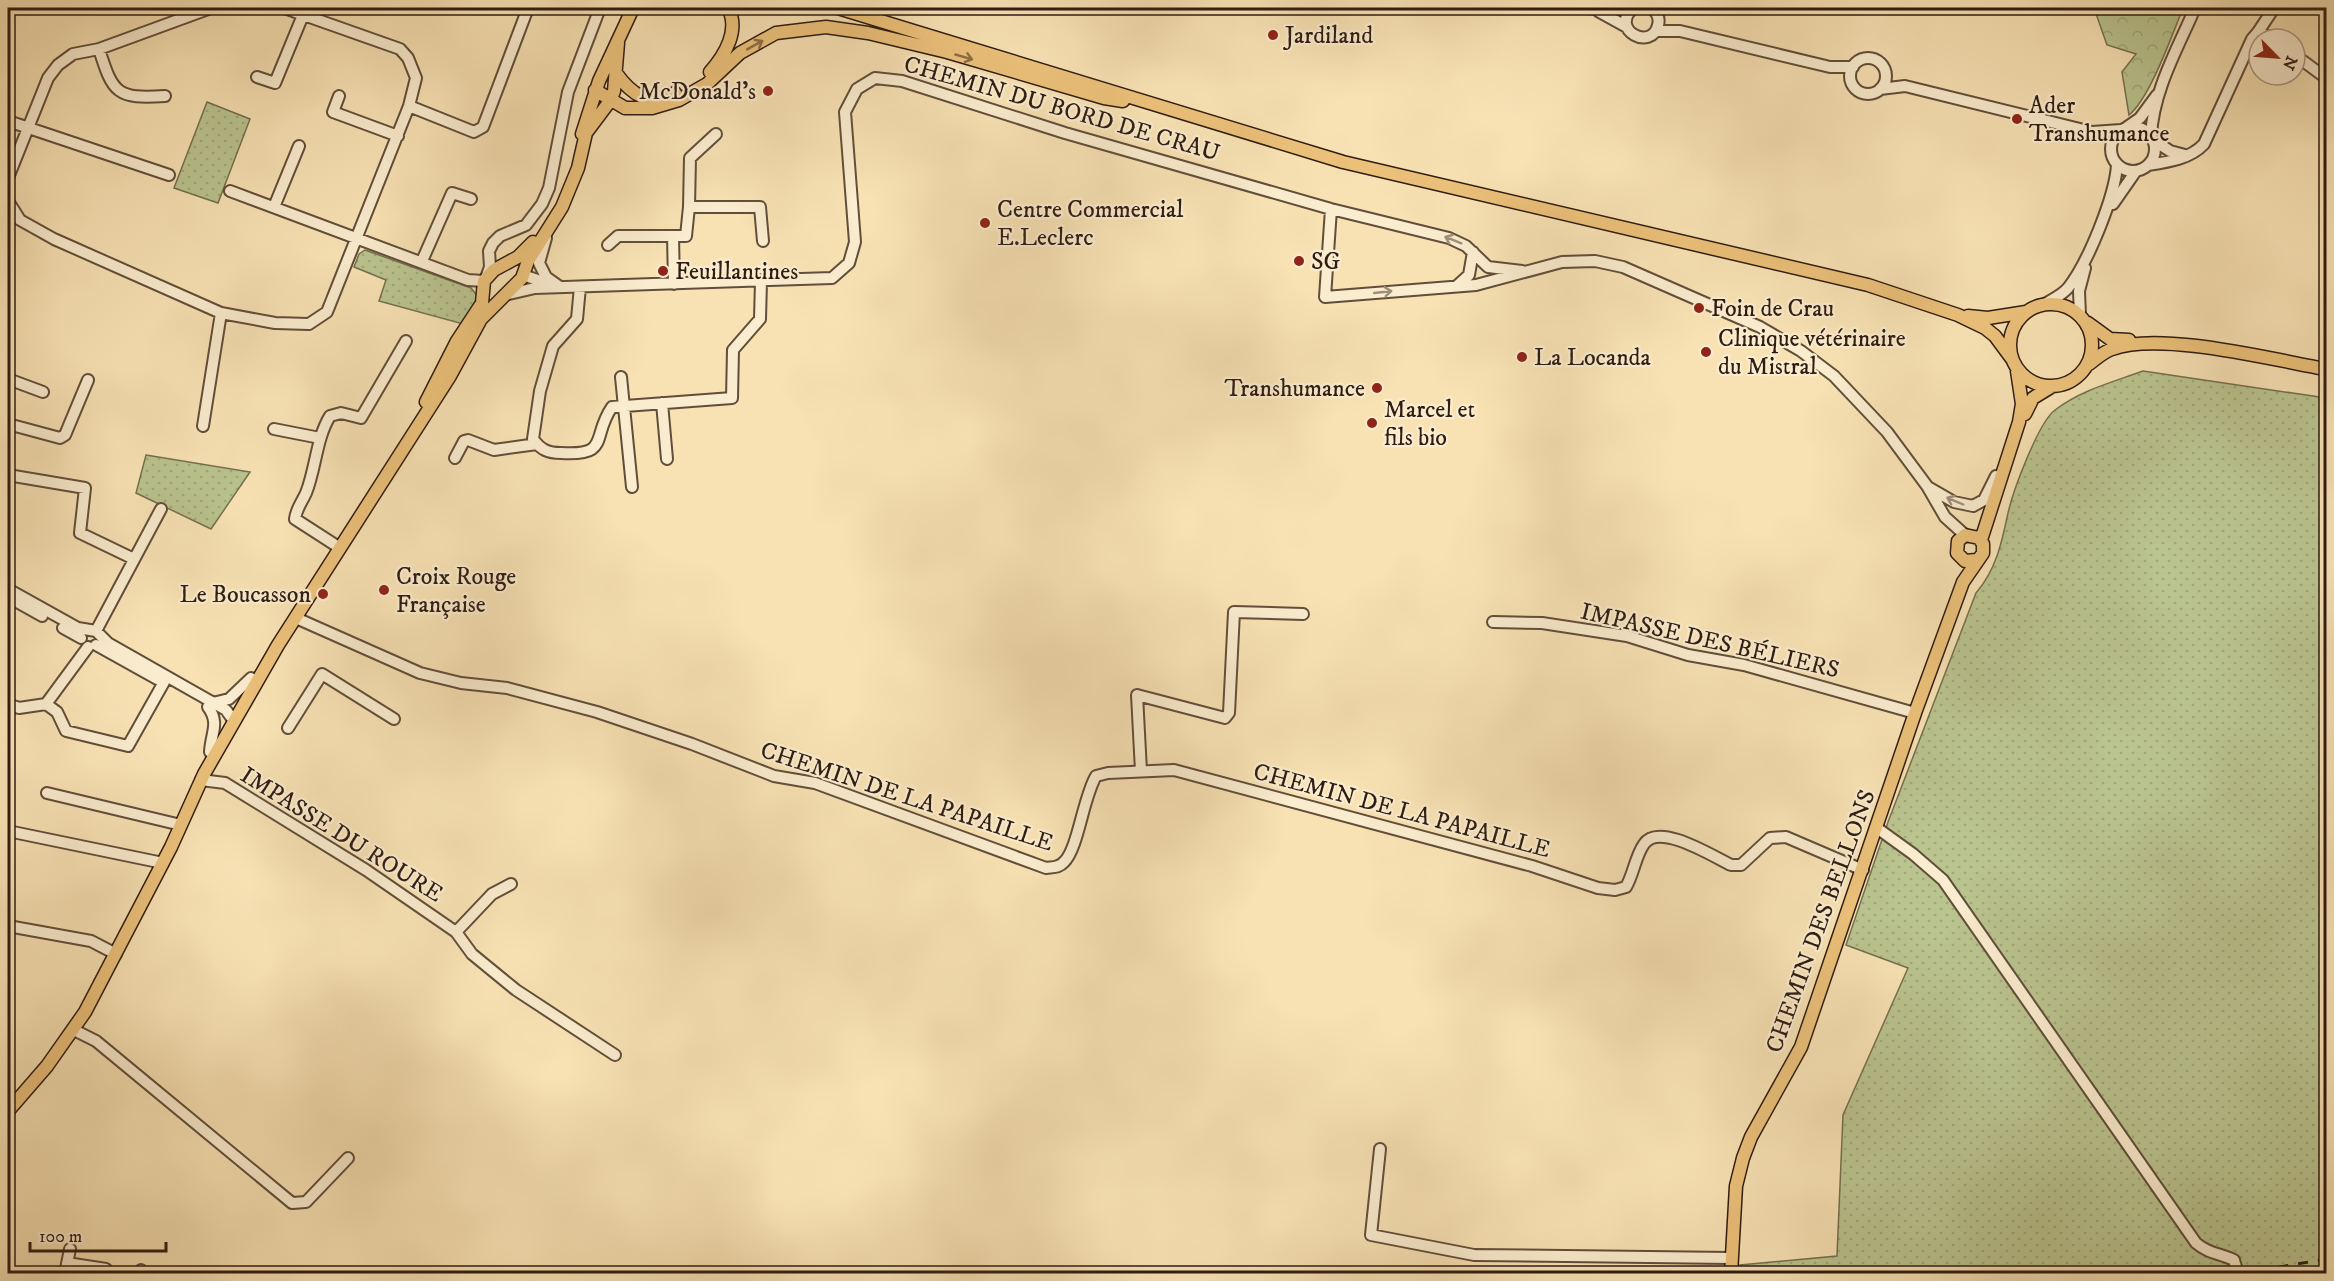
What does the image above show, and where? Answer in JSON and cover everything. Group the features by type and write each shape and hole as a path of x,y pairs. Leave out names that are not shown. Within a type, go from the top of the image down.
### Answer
{"main road":[{"path":"412,433 484,287 509,261 531,244 553,211 574,164 595,90 633,8"},
{"path":"616,72 628,90 638,97 669,96 708,74 721,60 729,43 732,21 728,8"},
{"path":"838,8 1343,162 1604,225 1836,276 1958,315 1993,333 2014,363 2035,383 2051,387"},
{"path":"853,8 898,26"},
{"path":"595,90 612,96 625,108 652,108 679,100 707,84 740,53 776,33 826,27 868,33 947,52 1104,98 1162,106"},
{"path":"8,1111 47,1066 74,1030 163,863 229,715 296,618 450,376 481,319 509,294 548,231 572,185 586,133 612,96 618,43"},
{"path":"612,96 628,90"},
{"path":"509,261 523,272"},
{"path":"484,287 491,301 498,302"},
{"path":"1958,315 1982,318 2026,312 2045,304 2065,306 2110,339 2192,346 2326,369"},
{"path":"2019,422 2022,397 2010,339 2013,328 2026,312"},
{"path":"2082,318 2093,342 2088,365"},
{"path":"1972,536 1983,553 1976,560 1969,562 1957,553 1957,545 1972,536 1988,514 2019,422 2033,398 2051,387 2073,381 2088,365 2114,348 2152,343"},
{"name":"CHEMIN DES BELLONS","path":"1962,559 1963,582"},
{"name":"CHEMIN DES BELLONS","path":"1731,1274 1736,1186 1743,1158 1751,1137 1801,1047 1915,713 1963,582 1976,560"},
{"path":"213,754 254,679"}],"street":[{"path":"8,178 48,78 58,64 73,54 99,49 211,8"},
{"path":"8,201 20,220 54,239 221,312 275,323 309,324 327,312 398,136 416,78 408,58 400,50 284,8"},
{"path":"409,106 474,132 483,127 489,118 528,8"},
{"path":"230,191 422,261 484,287 490,267 489,251 496,238 526,225 542,204 554,167 568,92 600,8"},
{"path":"1585,8 1631,9"},
{"path":"1652,8 1659,18 1680,31"},
{"path":"2148,165 2154,153 2152,118 2159,92 2194,8"},
{"path":"2261,27 2274,8"},
{"path":"1627,27 1626,18 1631,9"},
{"path":"1597,10 1627,27 1638,37 1648,37 1656,31 1680,31 1830,67 1853,67"},
{"path":"257,77 274,83 303,15"},
{"path":"1656,31 1659,18"},
{"path":"2082,318 2079,291 2085,268 2111,208 2136,171 2148,165 2177,160 2198,150 2208,139 2247,48"},
{"path":"99,49 109,81 119,90 134,98 165,96"},
{"path":"1905,86 1878,62 1868,58 1858,61 1853,67 1851,81 1854,88 1863,93 1905,86 2092,132 2138,128 2170,151 2185,155"},
{"path":"2307,64 2326,78"},
{"path":"1830,67 1851,81"},
{"path":"1880,89 1885,80 1884,69"},
{"name":"CHEMIN DU BORD DE CRAU","path":"509,294 535,288 832,278 849,263 853,254 855,230 845,112 857,90 875,78 902,81 1065,134 1331,209 1449,238 1473,252 1488,267 1522,271"},
{"path":"2110,150 2113,138 2140,118 2159,92"},
{"path":"339,96 333,112 398,136"},
{"path":"8,121 169,175"},
{"path":"2092,132 2110,150 2117,165 2122,169 2136,171"},
{"path":"608,245 618,236 686,236 690,158 716,134"},
{"path":"274,207 299,146"},
{"path":"2045,304 2066,290 2077,274 2111,197 2117,165"},
{"path":"422,261 452,193 471,200"},
{"path":"689,207 760,207 763,241"},
{"name":"CHEMIN DU BORD DE CRAU","path":"1331,209 1325,297 1476,285 1562,262 1605,262 1686,293 1760,327 1816,362 1856,397 1928,486 1945,517"},
{"path":"548,231 539,263 546,276 561,288"},
{"path":"673,236 674,284"},
{"path":"489,251 509,261"},
{"path":"1458,285 1469,275 1473,252"},
{"name":"CHEMIN DU BORD DE CRAU","path":"523,272 561,288"},
{"path":"580,287 578,319 553,346 540,391 533,439 549,453 586,453 594,448 600,440 607,415 612,407 732,398 734,350 759,319 761,281"},
{"path":"203,426 221,312"},
{"path":"340,548 295,519 296,512 306,494 320,438 330,416 341,413 361,418 406,341"},
{"path":"621,377 632,487"},
{"path":"8,379 43,392"},
{"path":"8,424 60,438 65,435 88,380"},
{"path":"662,403 667,459"},
{"path":"274,429 320,438"},
{"path":"454,458 464,441 468,440 494,450 537,444"},
{"path":"1928,486 1954,502 1973,506 1984,500 2005,463"},
{"path":"8,475 85,488 80,533 134,559"},
{"path":"46,704 91,638 161,509"},
{"path":"1945,517 1972,536"},
{"path":"1945,517 1957,545"},
{"path":"8,589 164,682 229,715"},
{"path":"8,597 91,638 210,705 216,724 213,754"},
{"path":"1141,771 1137,695 1225,718 1229,713 1234,612 1303,614"},
{"name":"CHEMIN DE LA PAPAILLE","path":"296,618 420,673 460,683 507,688 597,712 692,744 774,777 815,783 1046,868 1058,867 1066,861 1077,833 1087,792 1096,776 1108,773 1174,770 1532,866 1598,888 1614,890 1626,887 1633,875 1639,852 1645,842 1655,836 1668,836 1731,865 1741,865 1770,838 1786,837 1863,870"},
{"name":"IMPASSE DES BÉLIERS","path":"1493,622 1542,623 1627,636 1688,655 1744,665 1915,713"},
{"path":"288,728 322,674 394,719"},
{"path":"210,705 229,699 254,679"},
{"path":"8,704 19,708 46,704 57,712 66,730 128,746 164,682"},
{"name":"IMPASSE DU ROURE","path":"203,777 225,783 366,870 456,932 471,954 516,990 615,1056"},
{"path":"47,793 181,825"},
{"path":"1877,828 1913,854 1943,880 2196,1243 2208,1253 2234,1260 2238,1274"},
{"path":"8,831 163,863"},
{"name":"IMPASSE DU ROURE","path":"456,932 492,894 511,884"},
{"path":"8,926 91,941 116,954"},
{"path":"74,1030 96,1041 292,1203 306,1202 348,1158"},
{"path":"1380,1149 1371,1235 1474,1255 1731,1258"},
{"path":"70,1249 66,1268 106,1269"}],"green space":[{"path":"2094,8 2177,8 2182,11 2145,95 2129,115 2122,72 2136,54 2107,45"},
{"path":"207,102 250,119 218,203 174,188"},
{"path":"365,250 471,288 479,298 463,324 379,301 386,280 354,267 359,254"},
{"path":"2143,371 2326,398 2326,1273 1740,1274 1740,1265 1837,1256 1843,1115 1908,968 1846,945 1888,822 1976,593 1989,575 1997,555 2015,489 2041,428 2048,417 2065,403 2098,387"},
{"path":"146,455 250,472 211,529 136,493"}],"railway":[{"path":"2239,1274 2326,1259"}],"place":[{"name":"Jardiland","path":"1273,35"},
{"name":"McDonald's","path":"768,91"},
{"name":"Ader Transhumance","path":"2017,119"},
{"name":"Centre Commercial E.Leclerc","path":"985,223"},
{"name":"SG","path":"1299,261"},
{"name":"Feuillantines","path":"663,271"},
{"name":"Foin de Crau","path":"1699,308"},
{"name":"Clinique vétérinaire du Mistral","path":"1706,352"},
{"name":"La Locanda","path":"1522,357"},
{"name":"Transhumance","path":"1377,388"},
{"name":"Marcel et fils bio","path":"1372,423"},
{"name":"Croix Rouge Française","path":"384,590"},
{"name":"Le Boucasson","path":"323,594"}]}
